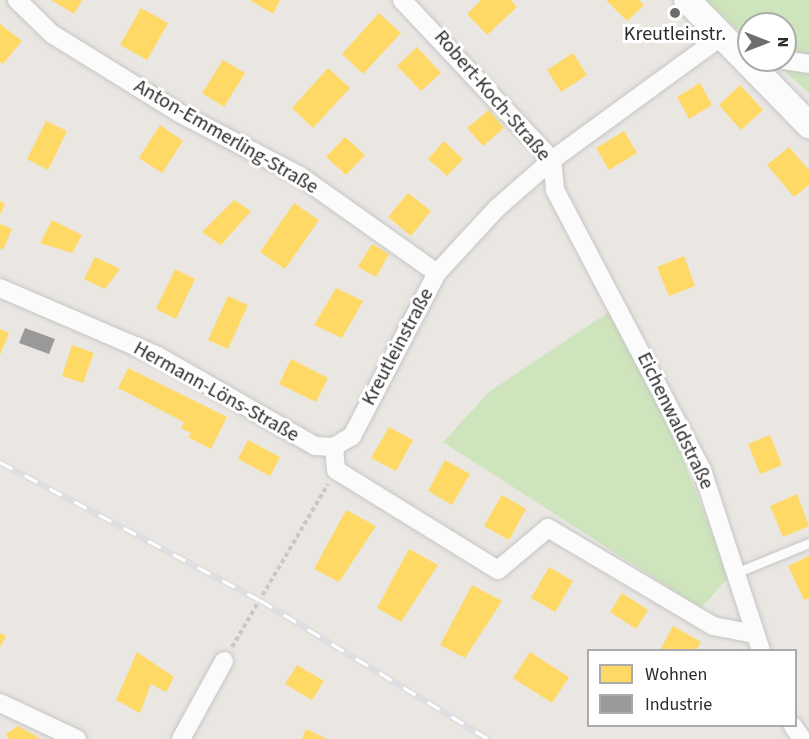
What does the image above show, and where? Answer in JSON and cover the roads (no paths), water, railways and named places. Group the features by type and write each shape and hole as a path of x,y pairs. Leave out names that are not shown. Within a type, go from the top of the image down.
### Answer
{"main road":[{"path":"687,0 809,125"}],"street":[{"name":"Anton-Emmerling-Straße","path":"17,0 52,34 181,114 300,176 437,273"},
{"name":"Robert-Koch-Straße","path":"402,0 552,160 555,190 597,266"},
{"name":"Kreutleinstraße","path":"334,447 352,436 437,273 497,208 552,160 722,36"},
{"path":"722,36 737,44"},
{"name":"Eichenwaldstraße","path":"597,266 702,470 738,572 757,642"},
{"name":"Hermann-Löns-Straße","path":"0,288 158,356 315,446 334,447"},
{"path":"334,447 336,470 498,570 548,528 713,626 757,642"},
{"path":"181,739 224,661"},
{"path":"0,703 77,739"}],"lane":[{"path":"738,572 809,543"}],"railway":[{"path":"0,462 260,600 489,739"}],"place":[{"name":"Kreutleinstr.","path":"675,13"}]}
